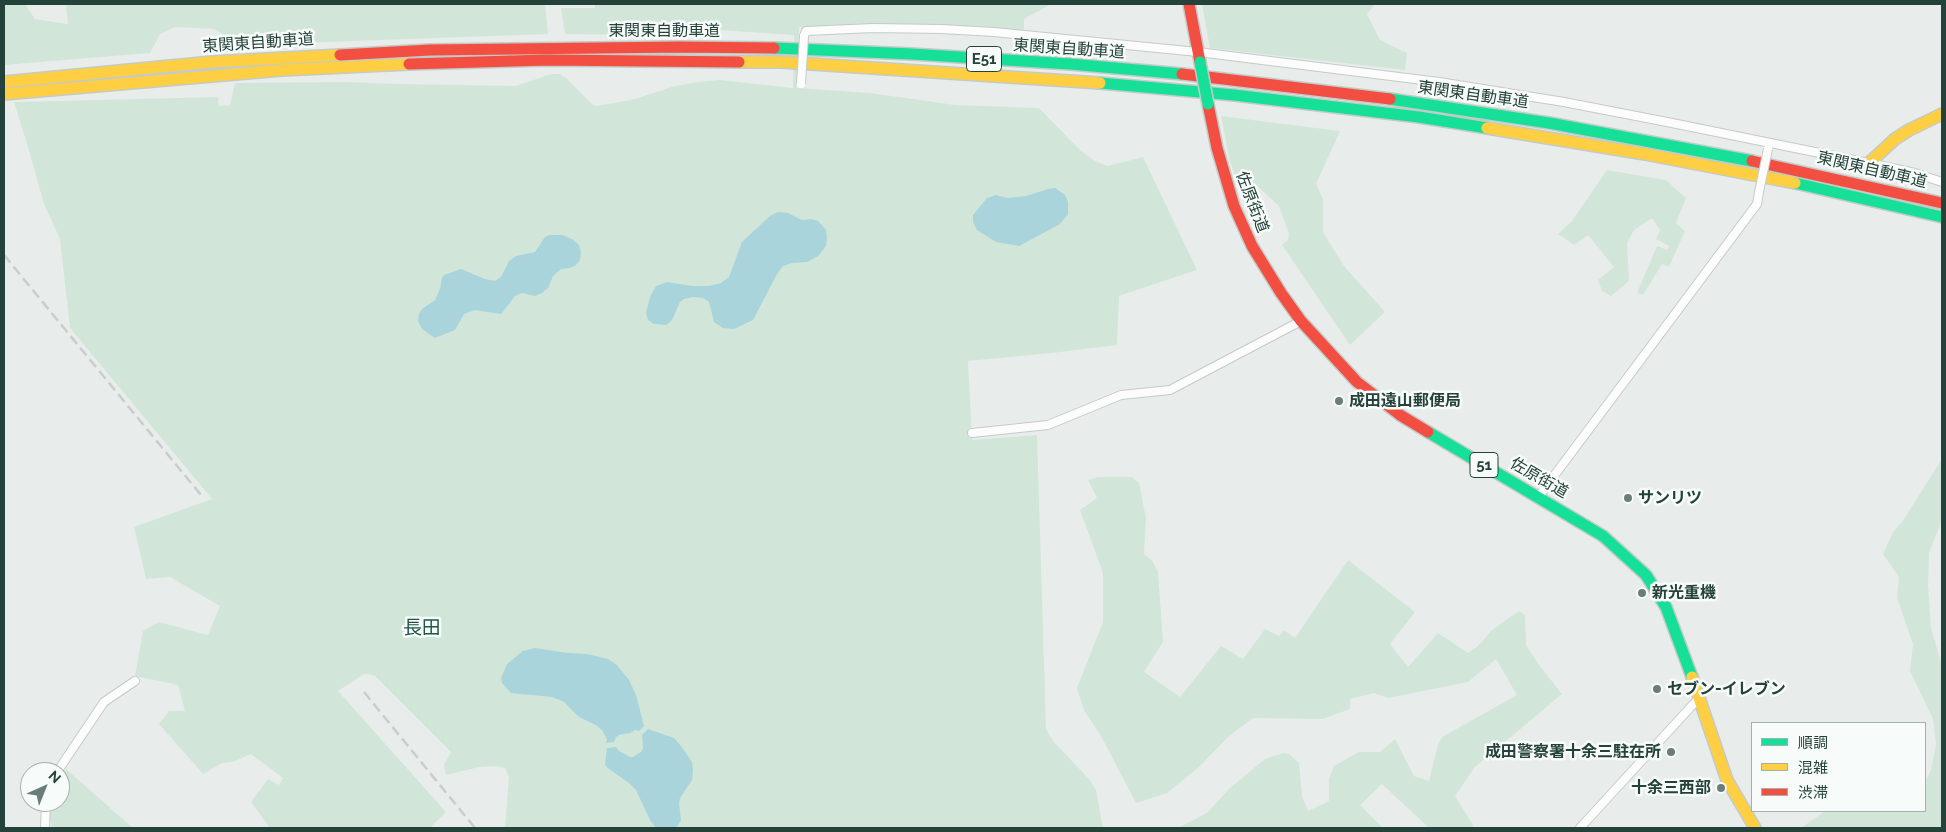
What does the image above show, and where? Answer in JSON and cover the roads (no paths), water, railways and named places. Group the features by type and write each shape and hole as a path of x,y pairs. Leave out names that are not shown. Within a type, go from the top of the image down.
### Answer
{"main road":[{"name":"佐原街道","path":"1190,4 1217,148 1234,206 1242,225 1268,272 1301,321 1357,382 1380,400 1421,428 1604,536 1646,575 1674,623 1698,699 1727,780 1755,828"},
{"name":"東関東自動車道","path":"10,81 212,62 430,50 679,47 781,48 912,54 1070,64 1188,75 1419,103 1549,122 1787,168 1942,203"},
{"name":"東関東自動車道","path":"4,94 282,70 548,60 780,62 1080,80 1234,95 1428,119 1645,154 1785,181 1942,217"},
{"path":"1869,163 1909,130 1942,114"}],"street":[{"path":"801,84 806,30 940,29 994,32 1199,57 1439,82 1564,102 1769,146 1869,163 1915,173 1942,182"},
{"path":"1539,496 1757,204 1769,146"},
{"path":"972,433 1048,425 1121,395 1170,390 1301,321"},
{"path":"64,762 104,702 135,681"},
{"path":"1580,828 1698,699"},
{"path":"42,828 44,812"}],"water":[{"path":"1055,188 1065,195 1068,202 1068,214 1060,224 1019,246 996,242 977,230 973,222 973,215 987,198 996,195 1007,198 1026,196"},
{"path":"778,212 788,213 802,220 811,219 818,221 826,230 826,246 818,256 807,262 783,266 753,320 734,329 723,328 714,322 709,302 703,298 693,297 680,302 672,320 666,325 654,324 648,320 646,313 650,297 656,286 667,282 692,286 709,286 721,283 729,277 742,242 770,216"},
{"path":"562,235 572,239 579,245 581,252 580,260 570,268 561,269 553,276 548,288 542,293 535,296 522,293 515,296 501,314 475,310 464,314 455,330 435,338 422,329 418,321 419,314 422,309 435,300 444,275 461,269 495,281 501,277 509,261 516,256 535,252 545,237"},
{"path":"535,648 587,654 608,659 617,665 629,680 636,695 644,726 639,731 635,730 619,735 614,742 606,743 607,739 602,730 579,717 564,702 552,697 511,693 502,683 501,678 507,664 523,651"},
{"path":"648,729 674,738 692,762 692,780 680,798 681,820 676,828 655,827 636,790 605,765 607,748 616,747 619,751 630,757 641,752 643,748 642,735"}],"railway":[{"path":"4,255 201,495"},
{"path":"364,692 475,828"}],"place":[{"name":"成田遠山郵便局","path":"1339,401"},
{"name":"サンリツ","path":"1628,498"},
{"name":"新光重機","path":"1642,593"},
{"name":"セブン-イレブン","path":"1657,689"},
{"name":"成田警察署十余三駐在所","path":"1671,752"},
{"name":"十余三西部","path":"1721,788"}],"district":[{"name":"長田","path":"422,628"}]}
